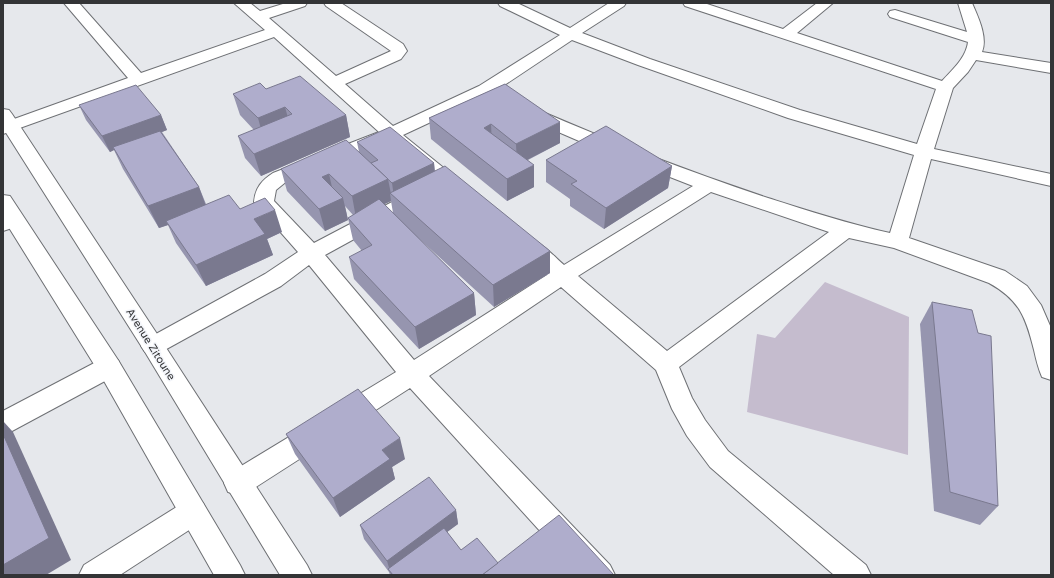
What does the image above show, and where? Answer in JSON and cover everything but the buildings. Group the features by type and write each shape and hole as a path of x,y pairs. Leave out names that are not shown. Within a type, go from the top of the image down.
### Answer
{"street":[{"path":"70,3 138,80"},
{"path":"241,3 276,31 390,134 472,200"},
{"path":"258,17 300,3"},
{"path":"331,3 397,47 399,51 395,56 334,83"},
{"path":"505,3 570,34 664,69 794,114 924,152 1051,180"},
{"path":"600,575 412,374 311,253 264,202 264,192 280,177 390,134 485,90 619,3"},
{"path":"690,3 945,87"},
{"path":"785,35 826,3"},
{"path":"898,242 924,152 945,87 962,69 975,50 976,40 973,24 965,3"},
{"path":"895,14 976,40"},
{"path":"6,123 138,80 276,31"},
{"path":"972,55 1051,68"},
{"path":"485,90 570,131 710,185 846,230 898,242 997,277 1012,286 1022,296 1036,318 1051,370"},
{"name":"Avenue Zitoune","path":"6,123 153,346 297,575"},
{"path":"153,346 273,280 311,253 447,180"},
{"path":"238,483 412,374 563,275 710,185"},
{"path":"7,215 109,367 230,575"},
{"path":"666,364 846,230"},
{"path":"514,235 563,275 666,364 681,402 696,428 719,459 856,575"},
{"path":"3,423 109,367"},
{"path":"94,575 193,512"}],"shaded area":[{"path":"825,282 909,317 908,455 747,412 757,334 775,338"}]}
